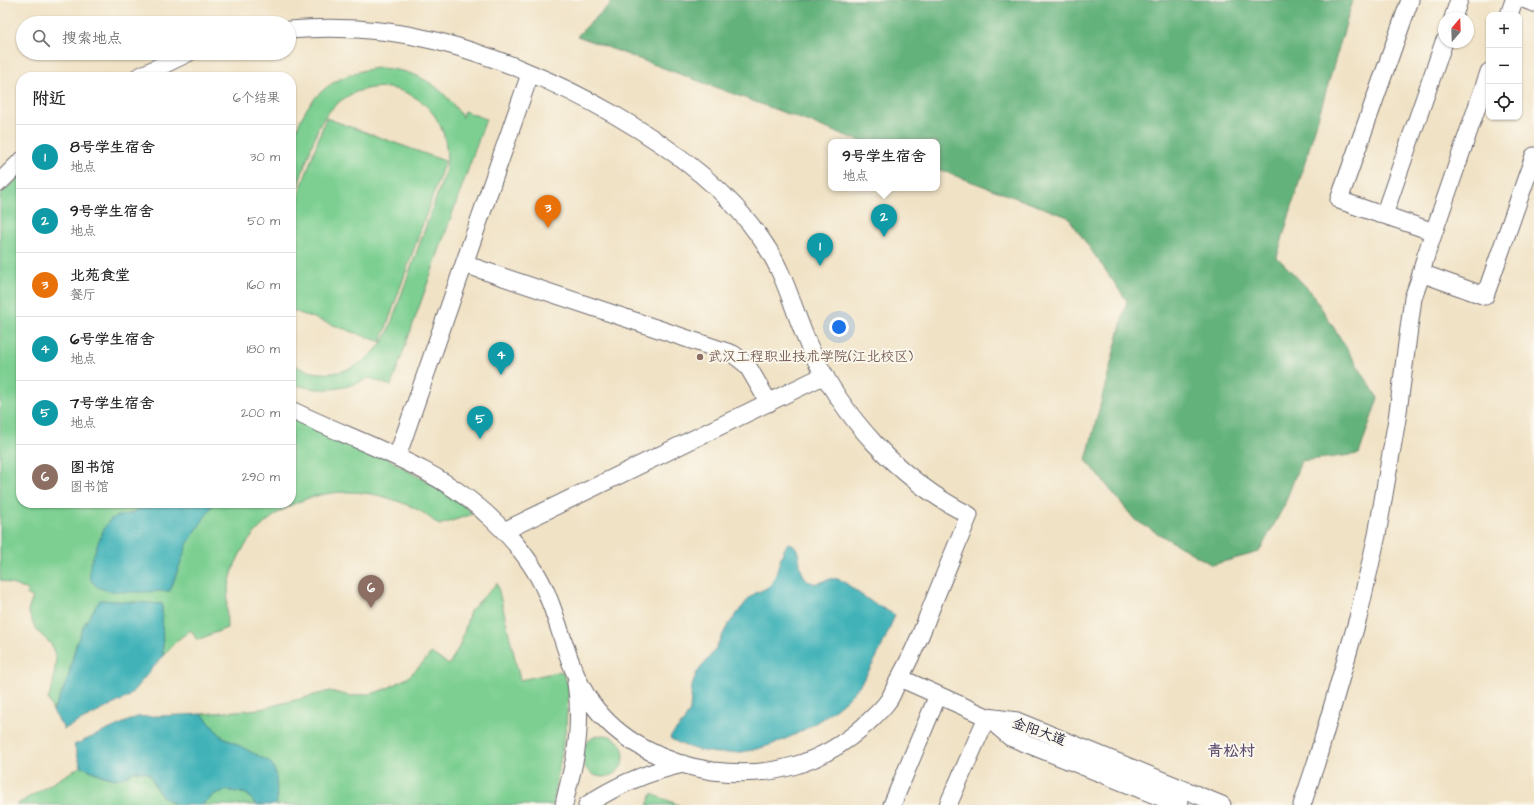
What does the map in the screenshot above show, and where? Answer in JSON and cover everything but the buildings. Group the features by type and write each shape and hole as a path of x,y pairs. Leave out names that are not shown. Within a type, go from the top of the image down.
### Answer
{"street":[{"path":"1410,0 1339,200 1434,232"},
{"path":"1455,12 1459,0"},
{"path":"1510,12 1514,0"},
{"path":"1526,0 1534,3"},
{"path":"296,30 322,28 350,29 408,35 436,41 462,49 530,74 576,95 606,110 657,141 699,172 738,210 762,239 779,269 800,324 825,375 847,409 878,447 929,492 969,515 913,655 888,701 873,718 843,743 814,759 784,769 756,773 732,773 702,769 668,759 639,746 613,727 591,702 575,673 549,598 532,567 504,531 478,506 440,478 397,457 296,412"},
{"path":"1384,215 1442,48"},
{"path":"148,72 173,60"},
{"path":"397,457 530,74"},
{"path":"1302,805 1316,763 1360,610 1377,535 1397,419 1413,298 1486,81"},
{"path":"1420,277 1485,296 1534,156"},
{"path":"0,182 16,166"},
{"path":"464,264 733,354 747,365 768,403"},
{"path":"504,531 825,375"},
{"path":"564,805 572,773 577,740 578,707 575,673"},
{"path":"900,678 987,717 948,805"},
{"path":"892,805 938,695"},
{"name":"金阳大道","path":"987,717 1010,737 1180,805"},
{"name":"金阳大道","path":"987,717 1017,721 1222,805"},
{"path":"587,805 606,793 642,776 661,769 683,764"}],"green space":[{"path":"614,0 1353,0 1277,257 1312,293 1378,398 1359,454 1301,461 1284,506 1259,552 1212,565 1135,520 1086,460 1127,301 1068,217 940,170 940,139 855,139 577,36"},
{"path":"377,68 391,69 404,71 415,75 436,87 454,105 462,117 464,111 486,119 391,386 369,378 350,386 340,388 311,388 296,384 296,366 305,370 319,373 333,373 347,370 359,364 380,345 388,332 445,173 446,144 438,120 422,103 402,91 380,87 357,92 336,105 318,128 296,191 296,132 303,116 318,95 328,86 350,74"},
{"path":"326,118 445,161 381,342 296,312 296,202"},
{"path":"16,180 16,508 286,508 264,524 239,555 229,584 227,628 197,640 191,630 176,641 163,656 162,604 100,600 84,625 76,645 67,681 53,711 48,699 53,685 56,659 51,644 36,630 28,611 33,597 27,595 28,590 0,580 0,194"},
{"path":"296,419 375,451 456,499 473,514 439,525 422,512 410,506 381,496 364,493 331,493 315,496 296,503"},
{"path":"497,583 520,680 562,671 569,687 566,726 553,805 275,805 277,803 272,765 270,762 221,736 202,714 260,709 330,691 350,696 374,693 386,689 407,678 431,653 449,665 461,643 470,611"},
{"path":"603,735 618,741 624,756 618,771 603,777 588,771 582,756 588,741"},
{"path":"81,766 109,778 117,778 137,771 145,772 151,777 158,792 168,801 176,805 16,805"},
{"path":"227,790 247,794 256,805 202,805 215,794"},
{"path":"652,794 679,805 647,805"}],"water":[{"path":"211,508 188,543 170,591 109,591 95,585 90,578 90,566 104,528 111,519 129,514 138,509"},
{"path":"788,543 796,547 802,572 809,581 812,583 819,583 830,579 838,579 873,603 895,615 873,664 859,686 840,705 806,729 788,738 749,751 729,753 710,752 690,748 671,739 670,737 684,721 690,710 692,686 696,674 714,651 728,625 750,597 766,588 774,580"},
{"path":"100,600 162,604 163,656 128,697 64,729 53,711 67,681 76,645 84,625"},
{"path":"202,714 221,736 270,762 276,776 277,803 275,805 256,805 247,794 227,790 215,794 202,805 176,805 162,796 147,772 135,771 124,777 116,779 104,776 81,766 74,745 137,717"}],"place":[{"name":"北苑食堂","path":"548,228"},
{"name":"9号学生宿舍","path":"884,237"},
{"name":"8号学生宿舍","path":"820,266"},
{"name":"武汉工程职业技术学院(江北校区)","path":"700,357"},
{"name":"6号学生宿舍","path":"501,375"},
{"name":"7号学生宿舍","path":"480,439"},
{"name":"图书馆","path":"371,608"}],"district":[{"name":"青松村","path":"1231,751"}]}
